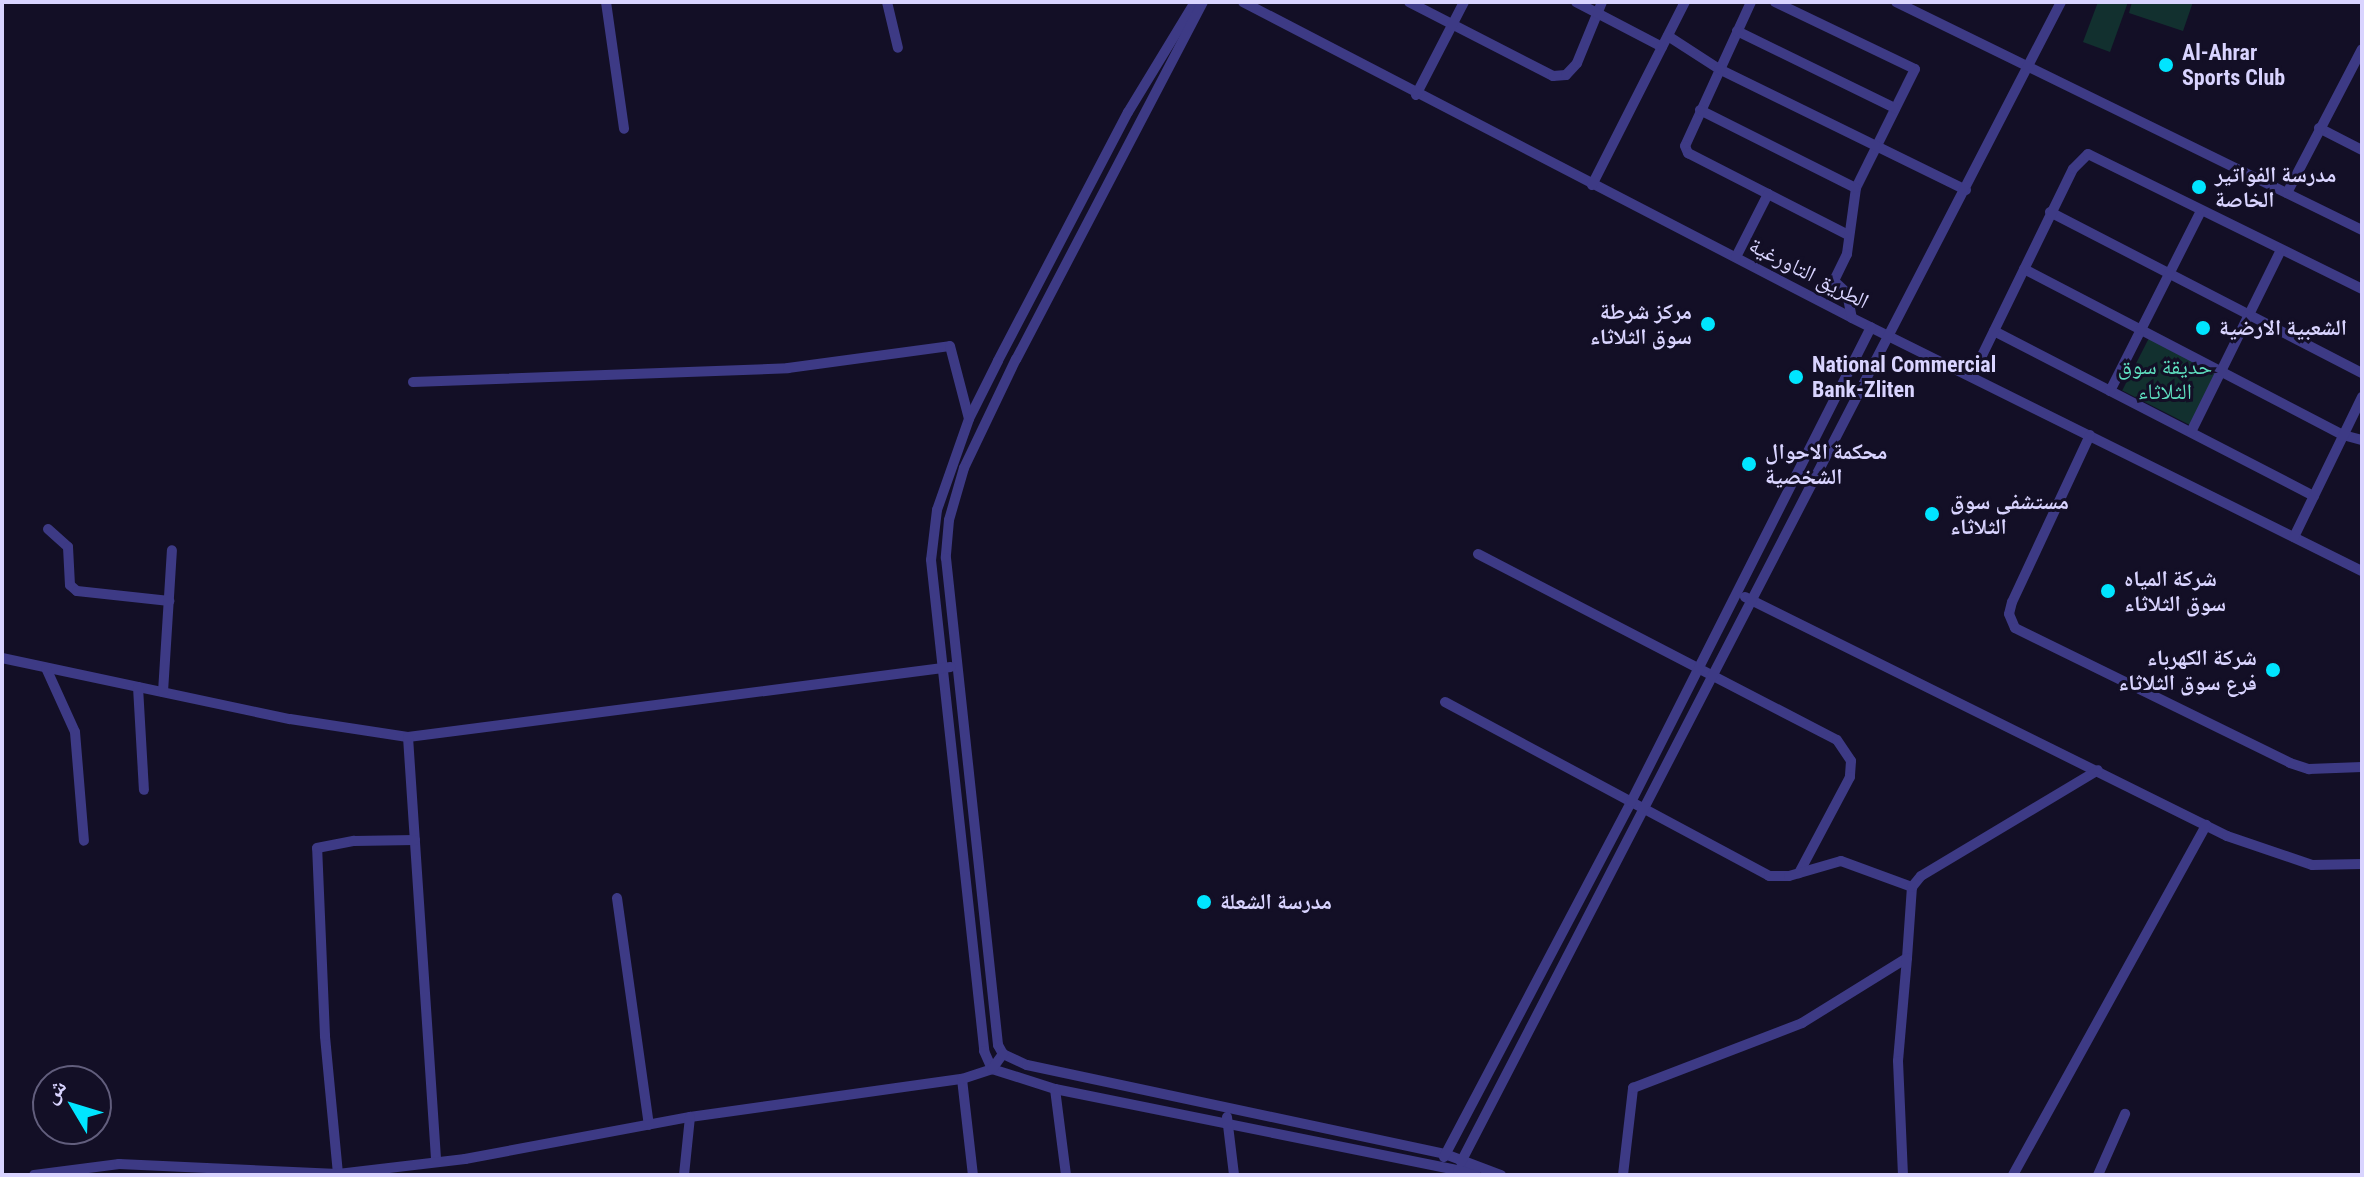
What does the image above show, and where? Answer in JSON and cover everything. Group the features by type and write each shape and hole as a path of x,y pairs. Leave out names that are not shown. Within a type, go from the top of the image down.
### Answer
{"street":[{"path":"606,2 624,129"},
{"path":"887,2 898,48"},
{"path":"1195,2 1128,112 969,419 932,532 931,560 984,1051 992,1069 1055,1089 1440,1167 1477,1169 1501,1175"},
{"path":"1203,2 964,468 949,520 946,558 996,1034 1003,1054 1027,1065 1445,1154 1462,1159 1477,1169"},
{"name":"الطريق التاورغية","path":"1243,2 1416,95 1852,318 2362,571"},
{"path":"1258,10 1270,2"},
{"path":"1409,2 1553,76 1566,75 1577,63 1602,2"},
{"path":"1416,95 1464,2"},
{"path":"1576,2 1662,47"},
{"path":"1592,185 1685,2"},
{"path":"1751,2 1687,138 1688,153 1848,235"},
{"path":"1775,2 1915,69 1875,144 1856,188 1847,254 1834,281 1847,293 1852,318"},
{"path":"1896,2 2362,230"},
{"path":"1458,1170 2061,2"},
{"path":"1737,31 1895,108"},
{"path":"1668,36 1719,69 1966,190"},
{"path":"2287,193 2362,49"},
{"path":"1700,110 1856,188"},
{"path":"2319,128 2362,150"},
{"path":"1972,376 2050,212 2073,169 2088,154 2362,289"},
{"path":"1736,257 1768,194"},
{"path":"2110,391 2201,211"},
{"path":"2050,212 2362,373"},
{"path":"1056,247 1072,254"},
{"path":"2191,432 2281,250"},
{"path":"2024,269 2343,435 2362,440"},
{"path":"1440,1167 1631,802 1871,327"},
{"path":"1994,331 2314,496"},
{"path":"413,382 788,368 950,346 969,419"},
{"path":"2294,537 2362,397"},
{"path":"2090,435 2012,602 2009,614 2015,628 2290,763 2309,769 2362,767"},
{"path":"48,529 68,547 68,575 77,591 169,601"},
{"path":"163,692 172,550"},
{"path":"1478,554 1698,670 1825,732 1851,761 1850,777 1799,873"},
{"path":"1737,593 2267,853 2312,865 2362,864"},
{"path":"2,658 163,692 408,737 959,665"},
{"path":"46,668 75,732 84,841"},
{"path":"138,687 144,790"},
{"path":"1445,702 1769,876 1799,873 1841,861 1912,887"},
{"path":"408,737 436,1159"},
{"path":"1903,1175 1898,1061 1912,887 1921,876 2098,770"},
{"path":"2013,1175 2206,825"},
{"path":"338,1174 325,1036 317,848 354,841 415,840"},
{"path":"965,875 978,873"},
{"path":"617,898 649,1125"},
{"path":"1623,1175 1633,1088 1802,1023 1907,958"},
{"path":"34,1175 119,1164 338,1174 436,1159 465,1159 690,1117 962,1079 992,1069 1003,1054"},
{"path":"962,1079 973,1175"},
{"path":"1055,1089 1066,1175"},
{"path":"1227,1109 1234,1175"},
{"path":"2098,1175 2125,1114"},
{"path":"684,1175 690,1117"}],"green space":[{"path":"2098,2 2128,2 2110,52 2083,42"},
{"path":"2132,2 2193,2 2183,31 2129,13"},
{"name":"حديقة سوق الثلاثاء","path":"2149,338 2218,373 2191,426 2122,391"}],"place":[{"name":"Al-Ahrar Sports Club","path":"2166,65"},
{"name":"مدرسة الفواتير الخاصة","path":"2199,187"},
{"name":"مركز شرطة سوق الثلاثاء","path":"1708,324"},
{"name":"الشعبية الارضية","path":"2203,328"},
{"name":"National Commercial Bank-Zliten","path":"1796,377"},
{"name":"محكمة الاحوال الشخصية","path":"1749,464"},
{"name":"مستشفى سوق الثلاثاء","path":"1932,514"},
{"name":"شركة المياه سوق الثلاثاء","path":"2108,591"},
{"name":"شركة الكهرباء فرع سوق الثلاثاء","path":"2273,670"},
{"name":"مدرسة الشعلة","path":"1204,902"}]}
